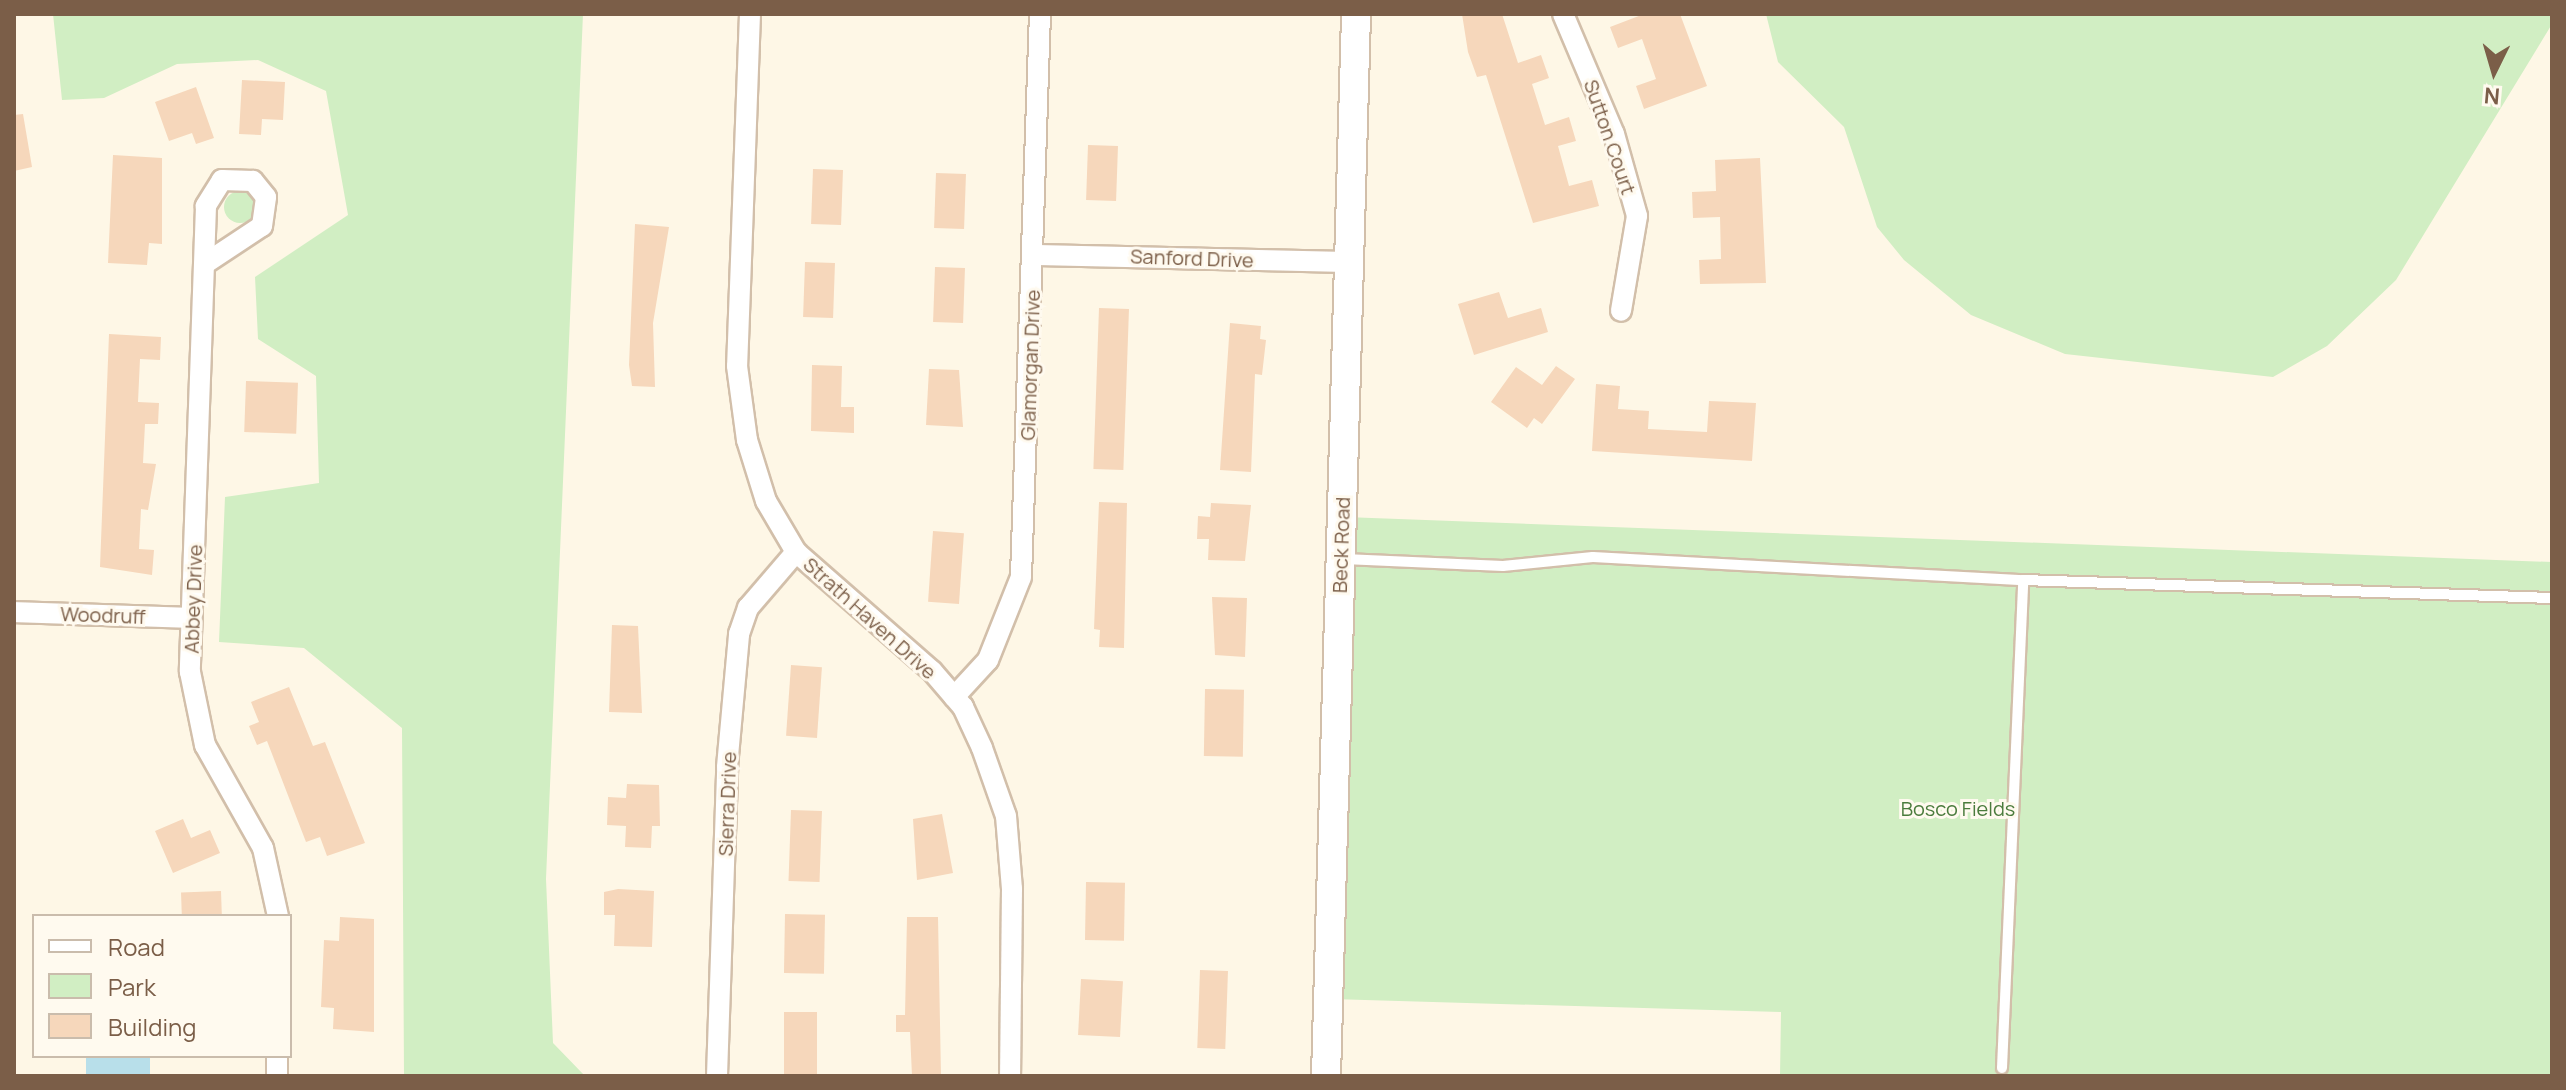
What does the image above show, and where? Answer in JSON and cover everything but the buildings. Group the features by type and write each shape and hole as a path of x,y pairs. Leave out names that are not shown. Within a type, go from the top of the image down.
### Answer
{"main road":[{"name":"Beck Road","path":"1326,1076 1356,14"}],"street":[{"name":"Strath Haven Drive","path":"750,14 737,366 747,440 766,501 796,552 954,697 982,748 1006,816 1012,889 1010,1076"},
{"name":"Glamorgan Drive","path":"954,697 988,660 1021,577 1036,255 1040,14"},
{"name":"Sutton Court","path":"1563,14 1614,134 1637,216 1621,311"},
{"name":"Sanford Drive","path":"1036,255 1348,262"},
{"name":"Abbey Drive","path":"206,263 190,672 201,732 263,848 278,914"},
{"name":"Sierra Drive","path":"717,1076 727,767 739,634 748,608 796,552"},
{"name":"Woodruff","path":"14,612 191,618"}],"lane":[{"path":"1341,559 1503,566 1593,557 2023,580 2552,598"},
{"path":"2002,1068 2023,580"}],"green space":[{"path":"53,14 583,14 546,879 553,1043 585,1076 404,1076 402,728 304,648 219,642 225,497 319,483 316,376 258,339 255,277 348,215 326,91 258,60 177,64 104,98 62,100"},
{"path":"1766,14 2552,14 2552,24 2396,280 2327,346 2273,377 2065,354 1971,315 1904,260 1877,227 1844,127 1778,62"},
{"path":"240,191 251,196 256,207 251,218 240,223 229,218 224,207 229,196"},
{"name":"Bosco Fields","path":"1345,517 2552,562 2552,1076 1780,1076 1781,1012 1331,999"}],"water":[{"path":"86,1058 150,1058 150,1076 86,1076"}]}
